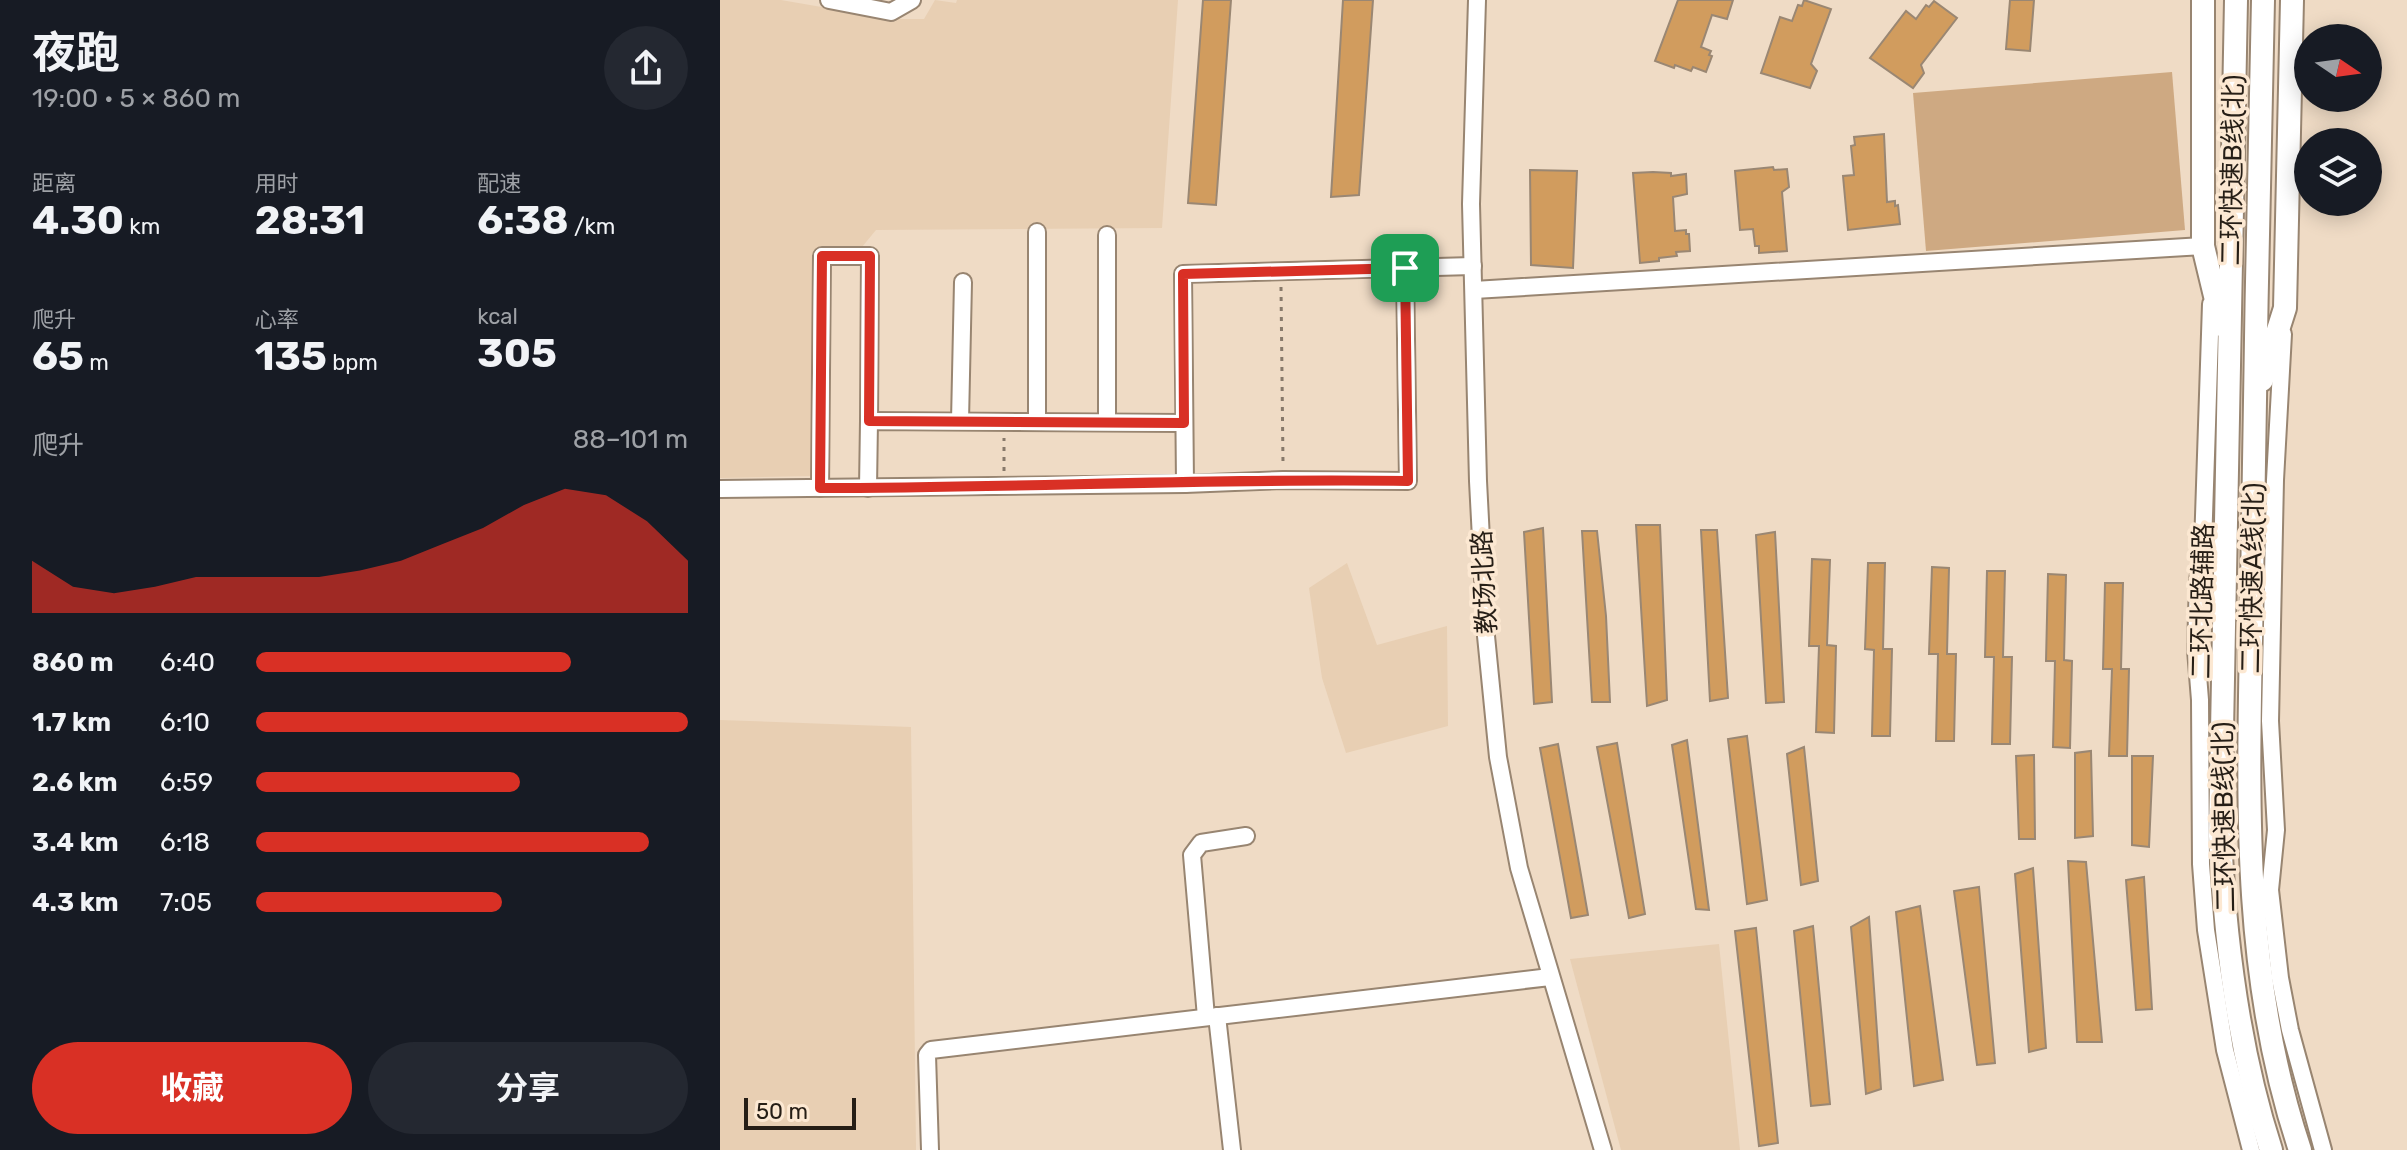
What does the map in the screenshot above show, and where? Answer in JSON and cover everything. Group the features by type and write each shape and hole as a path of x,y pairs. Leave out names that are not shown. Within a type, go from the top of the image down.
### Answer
{"highway":[{"path":"2203,0 2203,246 2229,351"},
{"name":"二环快速B线(北)","path":"2236,0 2221,763 2222,880 2235,994 2271,1150"},
{"name":"二环快速A线(北)","path":"2263,0 2254,404 2249,783 2251,890 2259,971 2269,1027 2300,1150"},
{"path":"2254,404 2285,308 2292,0"}],"street":[{"path":"829,0 891,12 912,0"},
{"name":"教场北路","path":"1477,0 1471,204 1478,481 1486,636 1498,757 1519,868 1603,1150"},
{"path":"1037,232 1037,421"},
{"path":"1107,235 1107,422"},
{"path":"1474,290 2203,246"},
{"path":"820,488 822,256 870,256 868,488"},
{"path":"1185,484 1183,274 1473,266"},
{"path":"720,489 1185,484 1283,480 1408,481 1405,268"},
{"path":"960,421 963,282"},
{"name":"二环北路辅路","path":"2211,286 2203,546 2198,581 2196,650 2200,700 2201,864 2215,994 2225,1050 2251,1150"},
{"path":"2285,308 2275,495 2270,721 2276,830 2270,890 2280,978 2290,1030 2323,1150"},
{"path":"869,421 1184,423"},
{"path":"1232,1150 1192,855 1201,843 1246,836"},
{"path":"930,1150 929,1052 1550,977"}],"path":[{"path":"1281,272 1283,480"},
{"path":"1004,422 1004,486"}],"shaded area":[{"path":"720,0 781,0 891,19 924,19 935,0 956,3 957,0 1178,0 1162,228 876,230 862,247 819,252 813,476 720,478"},
{"path":"2172,72 2185,230 1926,251 1913,93"},
{"path":"1347,563 1377,645 1447,626 1448,726 1346,753 1322,678 1309,588"},
{"path":"720,720 911,727 916,1150 720,1150"},
{"path":"1719,944 1740,1150 1621,1150 1570,959"}],"building":[{"path":"1203,0 1231,0 1216,205 1188,203"},
{"path":"1343,0 1373,0 1359,195 1331,197"},
{"path":"1678,0 1733,0 1727,19 1712,15 1701,47 1711,51 1709,55 1712,56 1706,72 1693,67 1691,71 1675,65 1674,68 1655,61"},
{"path":"1804,0 1831,9 1811,64 1817,71 1810,88 1761,73 1780,17 1792,21 1798,5 1802,6"},
{"path":"2010,0 2034,0 2030,51 2006,49"},
{"path":"1934,1 1957,18 1921,65 1924,73 1913,88 1870,58 1906,11 1916,19 1926,5 1929,7"},
{"path":"1884,134 1887,202 1895,201 1895,206 1898,205 1900,224 1848,230 1843,176 1854,175 1851,146 1855,145 1854,137"},
{"path":"1773,167 1774,170 1787,169 1789,187 1782,192 1787,251 1759,253 1753,229 1740,230 1735,171"},
{"path":"1530,170 1577,171 1573,268 1531,265"},
{"path":"1633,173 1671,173 1671,176 1686,174 1687,194 1673,197 1675,231 1686,230 1689,234 1690,251 1676,252 1677,256 1659,258 1659,261 1640,263"},
{"path":"1636,525 1660,525 1667,700 1647,706"},
{"path":"1543,528 1552,702 1534,704 1524,532"},
{"path":"1701,530 1717,530 1728,698 1710,701"},
{"path":"1582,531 1597,531 1606,616 1610,702 1592,702"},
{"path":"1775,532 1784,702 1766,703 1756,535"},
{"path":"1812,559 1830,560 1827,645 1836,646 1834,733 1816,732 1819,646 1809,646"},
{"path":"1868,563 1885,563 1883,649 1892,649 1890,736 1872,736 1874,650 1865,649"},
{"path":"1932,567 1949,568 1947,654 1956,654 1954,741 1936,741 1938,654 1929,654"},
{"path":"1987,571 2005,571 2003,657 2012,657 2010,744 1992,744 1994,657 1985,657"},
{"path":"2048,574 2066,575 2064,660 2072,661 2070,748 2053,747 2055,661 2046,661"},
{"path":"2105,583 2123,583 2121,669 2129,669 2127,756 2109,756 2112,669 2103,669"},
{"path":"1747,736 1767,900 1747,904 1728,739"},
{"path":"1687,740 1709,910 1696,909 1672,745"},
{"path":"1617,743 1645,914 1629,918 1597,747"},
{"path":"1558,744 1588,915 1571,918 1540,748"},
{"path":"1804,747 1818,881 1801,885 1787,754"},
{"path":"2091,751 2093,836 2075,838 2075,753"},
{"path":"2034,755 2035,839 2019,839 2016,756"},
{"path":"2132,756 2153,756 2149,847 2132,845"},
{"path":"2068,861 2086,862 2102,1042 2077,1042"},
{"path":"2033,868 2046,1048 2029,1052 2015,874"},
{"path":"2144,877 2152,1009 2136,1010 2126,880"},
{"path":"1979,887 1995,1063 1977,1065 1954,891"},
{"path":"1920,906 1943,1080 1914,1086 1896,912"},
{"path":"1869,917 1881,1089 1866,1094 1851,927"},
{"path":"1813,926 1830,1104 1811,1106 1794,931"},
{"path":"1756,928 1778,1143 1759,1146 1735,931"}],"route":[{"path":"822,256 870,256 869,421 1184,423 1183,274 1405,268 1408,481 1283,480 820,488 822,256"}]}
